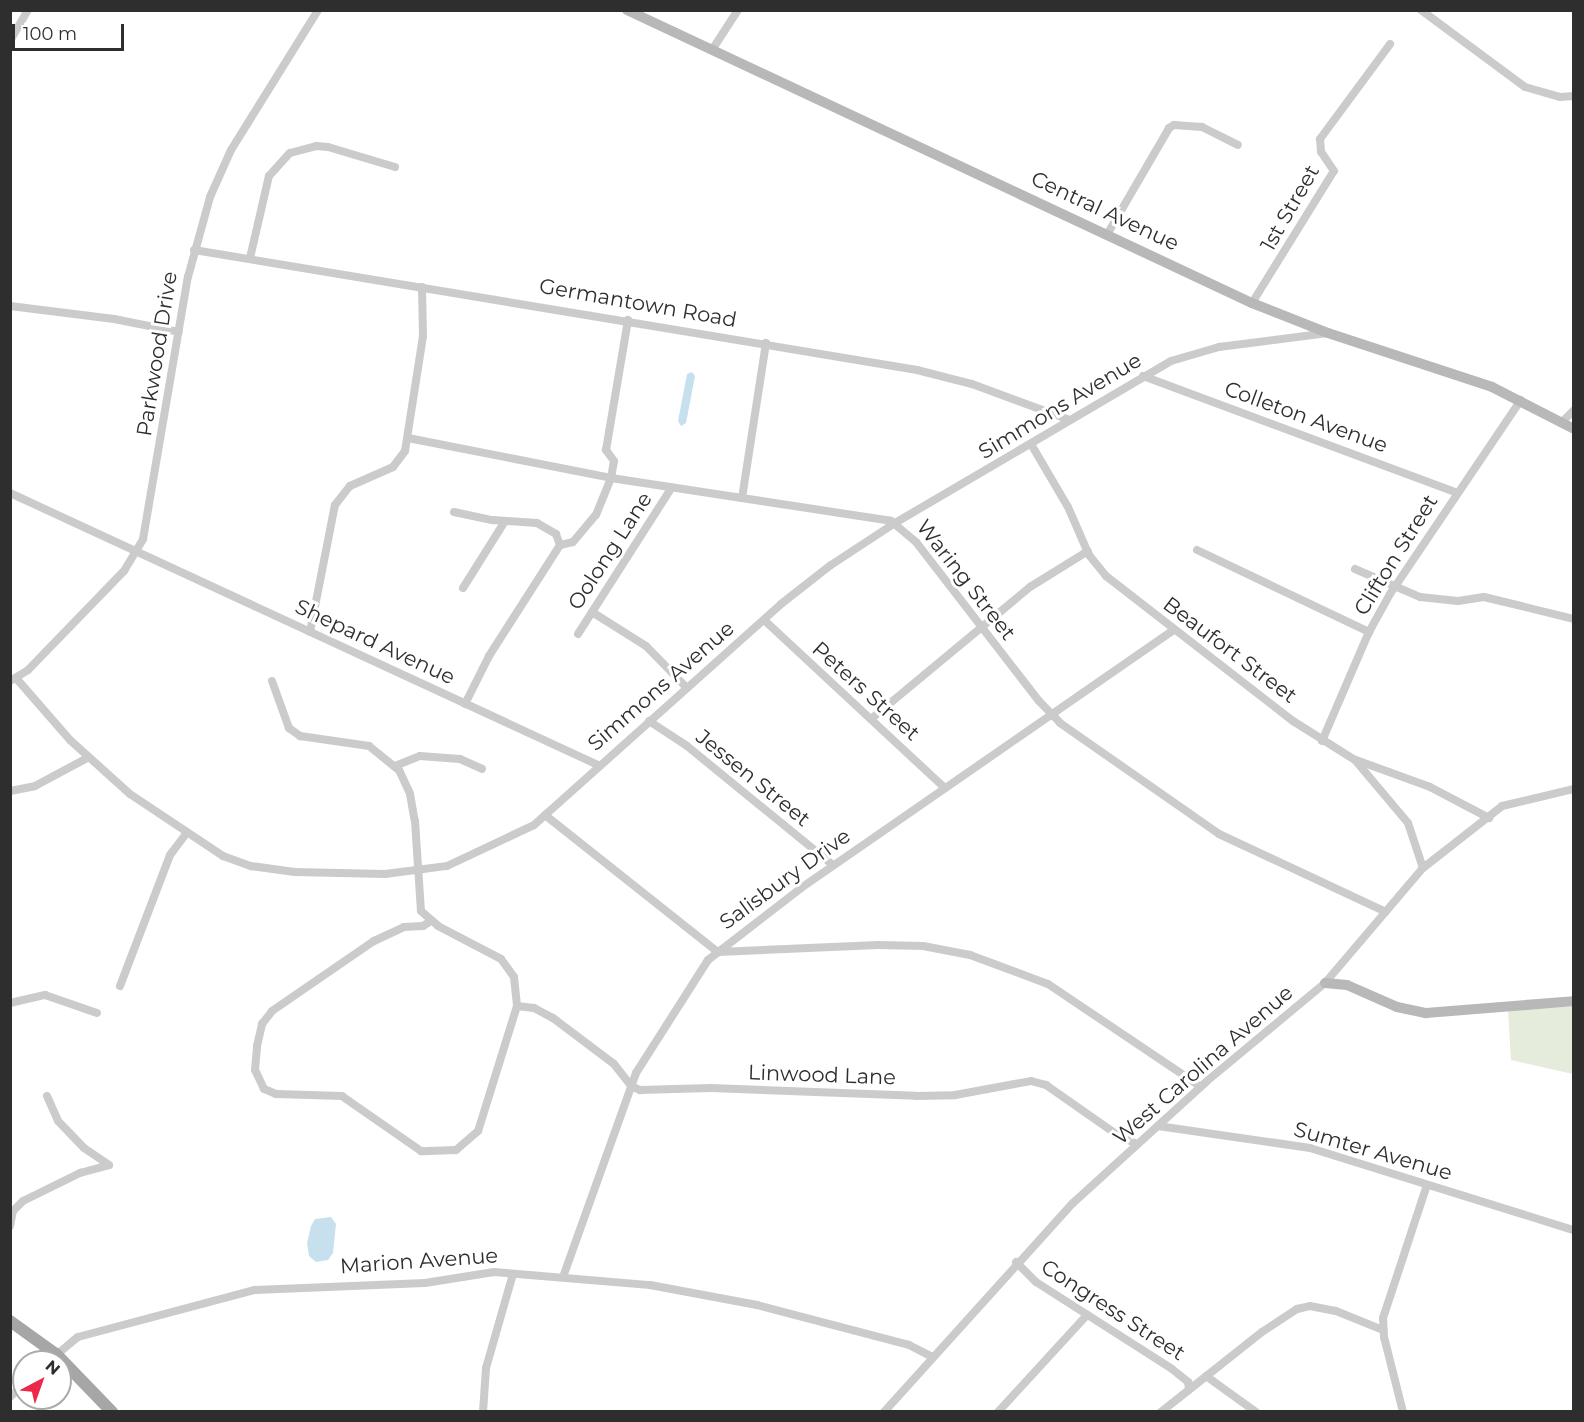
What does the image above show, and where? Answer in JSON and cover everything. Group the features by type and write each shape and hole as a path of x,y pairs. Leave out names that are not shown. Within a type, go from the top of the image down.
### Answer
{"main road":[{"path":"10,1321 43,1350"},
{"path":"72,1376 112,1412"}],"street":[{"path":"10,41 28,10"},
{"name":"Parkwood Drive","path":"13,680 124,571 137,550 146,528 194,250 210,197 231,150 318,10"},
{"name":"Central Avenue","path":"627,10 1108,233 1252,303 1328,333 1456,374 1521,400 1574,429"},
{"path":"712,50 738,10"},
{"path":"1421,10 1525,87 1560,97 1574,96"},
{"name":"1st Street","path":"1252,303 1334,171 1320,148 1320,139 1390,44"},
{"path":"1108,233 1169,128 1202,127 1238,146"},
{"path":"250,258 269,176 290,153 316,146 328,147 395,167"},
{"name":"Germantown Road","path":"194,250 766,343 936,374 1070,420"},
{"path":"310,632 335,505 350,486 399,461 408,438 423,336 422,287"},
{"path":"10,306 114,319 179,332"},
{"path":"465,704 489,656 560,545 573,542 586,531 611,478 614,461 606,450 628,320"},
{"name":"Simmons Avenue","path":"13,680 89,757 185,835 223,856 265,869 420,872 462,861 530,828 598,765 764,620 831,565 895,523 1143,376 1195,352 1328,333"},
{"path":"742,498 766,343"},
{"name":"Colleton Avenue","path":"1143,376 1457,493"},
{"name":"Clifton Street","path":"1322,741 1369,632 1396,585 1521,400"},
{"path":"1562,422 1574,410"},
{"name":"Waring Street","path":"408,438 611,478 895,523 916,542 1050,714 1219,834 1386,912"},
{"name":"Beaufort Street","path":"1031,444 1088,551 1112,583 1322,741 1355,759 1408,823 1423,868"},
{"name":"Oolong Lane","path":"578,634 672,487"},
{"name":"Shepard Avenue","path":"10,493 598,765"},
{"path":"454,512 493,520 537,523 556,534 560,545"},
{"path":"463,588 505,520"},
{"path":"1197,550 1369,632"},
{"path":"871,719 1036,583 1088,551"},
{"path":"1355,568 1420,597 1458,601 1484,597 1574,619"},
{"path":"592,612 646,646 686,687"},
{"name":"Peters Street","path":"764,620 945,788"},
{"name":"Salisbury Drive","path":"563,1277 631,1086 702,967 718,951 833,865 1173,630"},
{"path":"272,681 289,728 312,740 338,740 369,746 395,766 410,794 420,872 419,907 431,921 501,959 514,977 517,1006 478,1131 456,1150 421,1151 342,1096 276,1094 264,1089 255,1070 257,1046 259,1031 272,1011 374,941 404,927 423,926 431,921"},
{"name":"Jessen Street","path":"649,721 687,746 833,865"},
{"path":"395,766 420,756 460,759 482,769"},
{"path":"10,791 34,786 89,757"},
{"path":"1355,759 1430,787 1489,818"},
{"name":"West Carolina Avenue","path":"884,1412 1016,1262 1137,1144 1325,983 1423,868 1502,806 1574,789"},
{"path":"545,815 718,951 923,946 982,959 1048,984 1201,1087"},
{"path":"120,986 170,855 185,835"},
{"path":"1325,983 1347,985 1397,1007 1426,1013 1574,1001"},
{"path":"10,1003 45,995 97,1013"},
{"path":"517,1006 534,1008 553,1018 621,1070 631,1086"},
{"name":"Linwood Lane","path":"631,1086 640,1090 680,1087 916,1096 955,1095 1031,1081 1046,1085 1119,1136 1137,1144"},
{"path":"10,1226 13,1211 23,1201 80,1173 110,1165 84,1149 58,1121 47,1096"},
{"name":"Sumter Avenue","path":"1158,1126 1187,1133 1310,1148 1574,1230"},
{"path":"1403,1412 1383,1330 1383,1318 1427,1185"},
{"name":"Congress Street","path":"1016,1262 1030,1278 1172,1369 1188,1382 1189,1389"},
{"name":"Marion Avenue","path":"61,1350 78,1336 255,1290 398,1285 481,1273 563,1277 650,1285 757,1305 909,1345 932,1356"},
{"path":"483,1412 486,1368 513,1274"},
{"path":"1161,1412 1298,1309 1310,1306 1336,1311 1383,1330"},
{"path":"998,1412 1087,1315"},
{"path":"1206,1376 1256,1412"}],"green space":[{"path":"1573,1005 1573,1074 1511,1060 1508,1010"}],"water":[{"path":"692,372 695,376 686,423 681,426 678,421 687,374"},
{"path":"331,1217 336,1224 333,1253 328,1260 316,1262 309,1256 307,1243 311,1226 315,1219"}]}
